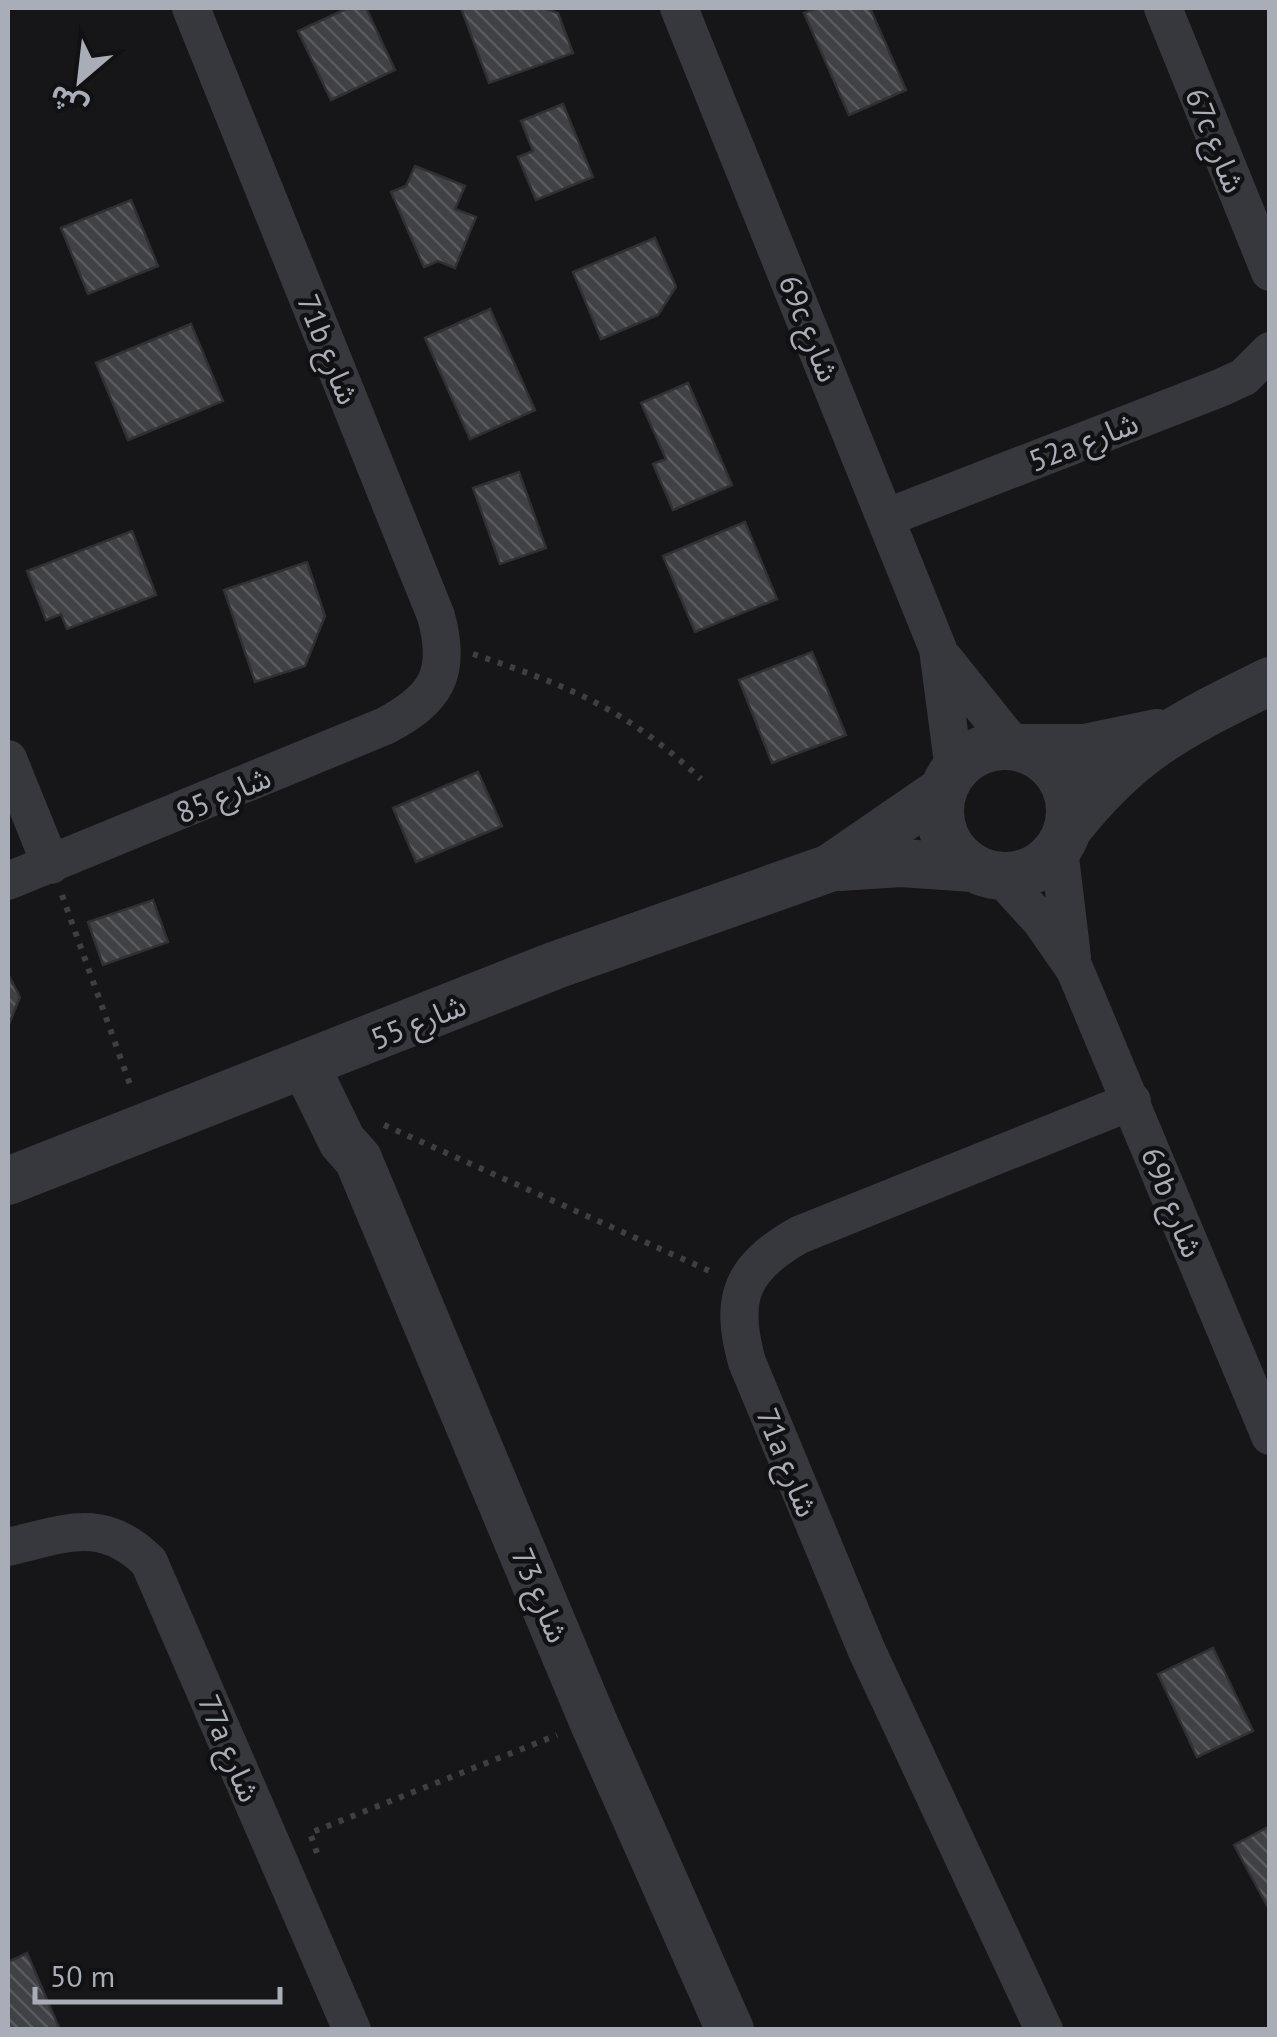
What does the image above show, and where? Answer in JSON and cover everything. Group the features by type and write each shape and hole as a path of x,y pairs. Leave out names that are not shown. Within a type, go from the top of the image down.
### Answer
{"street":[{"name":"71b شارع","path":"191,8 444,644"},
{"name":"69c شارع","path":"679,8 888,517 938,650 948,781"},
{"name":"67c شارع","path":"1163,8 1270,272"},
{"name":"52a شارع","path":"888,517 1220,388 1244,377 1270,351"},
{"name":"شارع 85","path":"8,881 415,710 431,693 443,664 444,644"},
{"name":"69c شارع","path":"938,650 1019,748"},
{"path":"1170,730 1085,748 992,747 970,756 948,781 939,813 944,835 955,854 987,872 1023,874 1043,864 1111,778 1170,730 1270,681"},
{"path":"1019,748 1057,772 1068,800 1063,839"},
{"path":"8,759 51,865"},
{"name":"شارع 55","path":"830,868 948,781"},
{"name":"69b شارع","path":"1063,839 1074,970"},
{"name":"شارع 55","path":"8,1182 556,965 830,868 901,862 987,872"},
{"name":"69b شارع","path":"987,872 1041,921 1074,970 1270,1436"},
{"name":"شارع 73","path":"317,1062 348,1109 358,1158 594,1721 730,2030"},
{"name":"شارع 73","path":"317,1062 342,1141 358,1158"},
{"path":"743,1286 765,1254 799,1235 1132,1102"},
{"name":"71a شارع","path":"743,1286 736,1324 747,1362 798,1489 931,1793 1044,2030"},
{"name":"77a شارع","path":"8,1547 82,1530 107,1532 131,1544 149,1562 352,2030"}],"path":[{"path":"444,644 602,702 655,736 701,780"},
{"path":"51,865 146,1128"},
{"path":"348,1109 743,1286"},
{"path":"283,1871 318,1856 310,1833 594,1721"}],"building":[{"path":"348,8 366,8 395,70 331,100 298,31"},
{"path":"461,8 543,8 558,13 573,53 489,83"},
{"path":"817,8 870,8 906,90 849,115 804,13"},
{"path":"563,104 593,177 536,200 518,157 533,151 521,121"},
{"path":"415,166 465,186 455,209 476,217 455,268 438,261 424,267 391,192 406,186"},
{"path":"131,200 158,266 88,294 61,228"},
{"path":"655,238 676,287 658,315 601,339 573,272"},
{"path":"490,309 535,410 470,439 425,338"},
{"path":"191,324 223,401 128,440 96,363"},
{"path":"688,383 732,485 673,510 653,464 666,459 641,403"},
{"path":"519,472 546,548 500,564 473,488"},
{"path":"745,522 777,599 695,632 663,556"},
{"path":"132,531 156,595 67,629 61,614 46,620 27,571"},
{"path":"307,562 325,616 305,666 255,682 224,590"},
{"path":"812,652 846,735 772,763 739,680"},
{"path":"478,772 502,826 416,862 393,808"},
{"path":"153,900 168,942 103,965 88,922"},
{"path":"8,974 20,997 8,1027"},
{"path":"1213,1648 1253,1731 1197,1757 1158,1674"},
{"path":"1270,1826 1270,1911 1234,1845"},
{"path":"27,1953 60,2030 8,2030 8,1962"}]}
